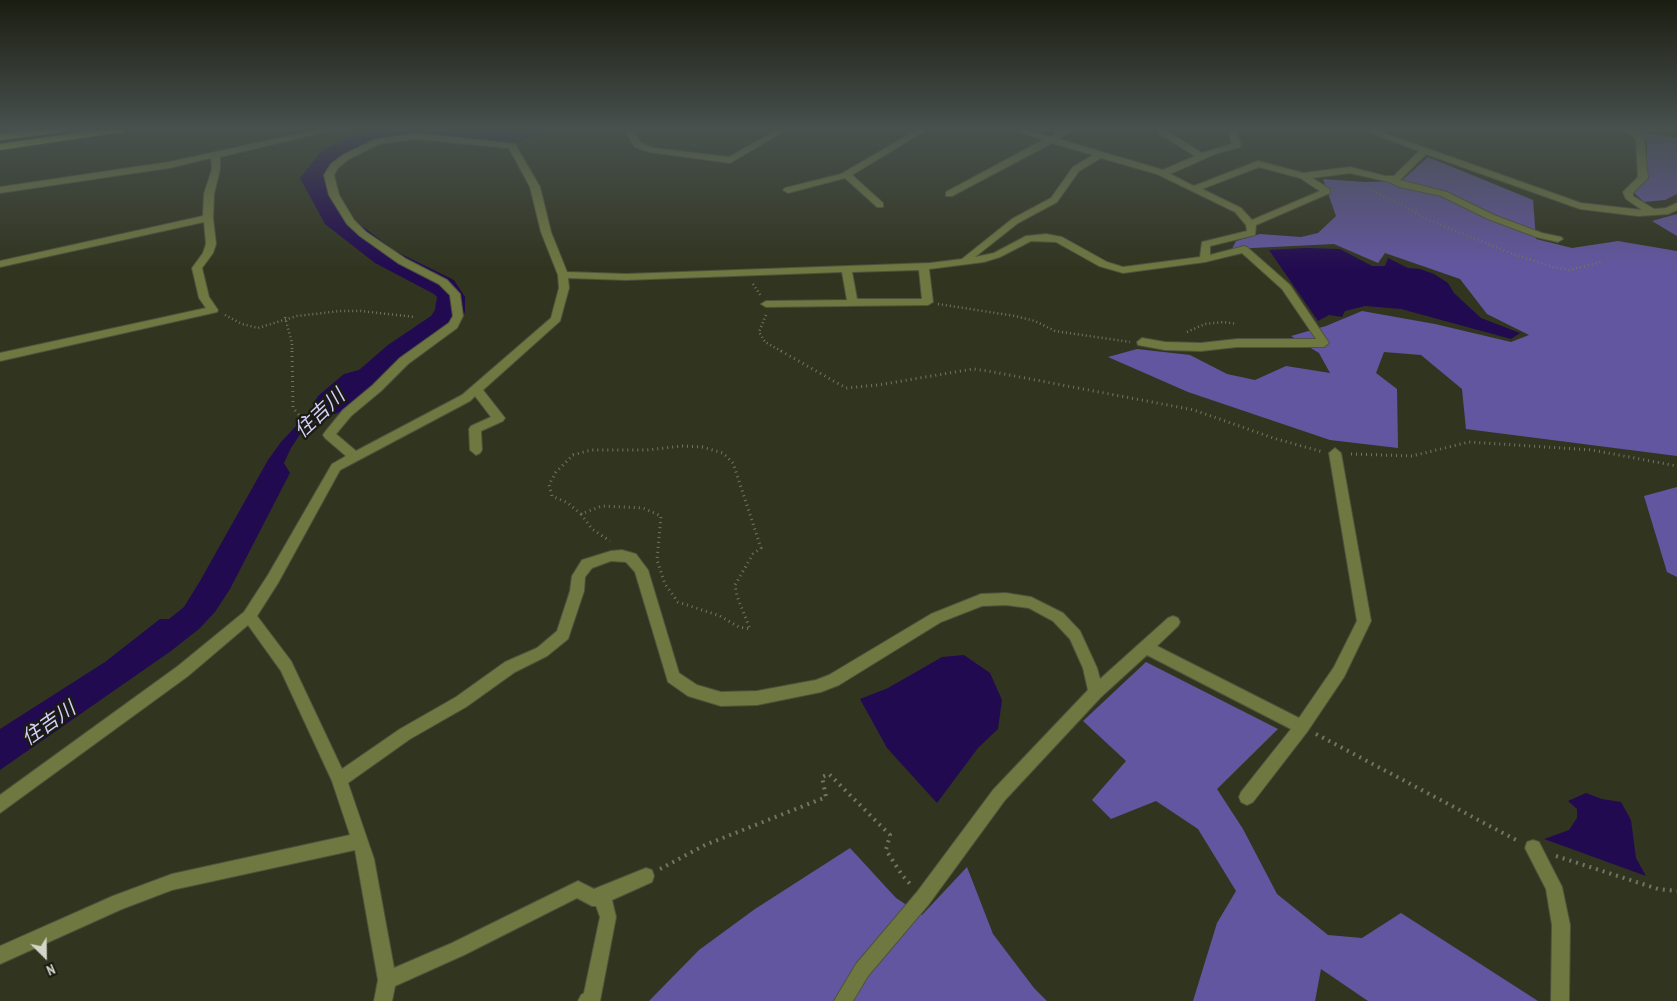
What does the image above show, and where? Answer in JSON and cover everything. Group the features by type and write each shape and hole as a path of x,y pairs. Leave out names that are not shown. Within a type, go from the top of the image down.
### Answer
{"street":[{"path":"0,190 97,176"},
{"path":"0,357 213,310 204,298 197,268 208,254 211,244 208,218 209,194 214,176"},
{"path":"329,176 334,195 350,222 363,234 402,261 443,282 455,294 458,307 458,316 453,325 404,361 377,388 347,413 330,435 355,457"},
{"path":"0,804 183,671 249,616 336,467 466,398 556,319 564,288 563,275 546,232 535,187 529,176"},
{"path":"788,190 841,176"},
{"path":"849,176 880,205"},
{"path":"950,194 984,176"},
{"path":"966,260 1015,221 1054,200 1071,176"},
{"path":"1169,176 1238,210 1251,224 1252,234 1205,244 1205,259"},
{"path":"1194,189 1228,176"},
{"path":"1251,224 1327,191 1303,176"},
{"path":"1374,176 1396,179 1399,176"},
{"path":"1494,176 1580,206 1609,210 1652,212 1668,211 1677,206"},
{"path":"1642,176 1642,178 1628,192 1629,196 1652,212"},
{"path":"1390,179 1403,185 1444,194 1491,217 1558,240"},
{"path":"0,264 208,218"},
{"path":"563,275 626,276 924,266 980,260 997,255 1029,238 1046,237 1059,239 1095,260 1123,270 1205,259 1244,249 1286,287 1324,343 1237,343 1201,347 1165,346 1142,342"},
{"path":"766,304 928,302 924,266"},
{"path":"846,269 853,304"},
{"path":"476,389 499,418 475,428 476,450"},
{"path":"1247,797 1302,727 1339,672 1364,620 1335,453"},
{"path":"339,780 405,734 461,702 510,667 542,652 563,635 577,591 579,576 587,564 611,556 622,555 631,558 641,570 673,677 693,691 721,699 757,698 816,687 834,680 936,618 981,600 1006,599 1031,604 1058,616 1074,636 1090,668 1096,692"},
{"path":"249,616 286,666 339,780 366,859 387,980 383,1001"},
{"path":"842,1001 862,970 923,898 999,794 1096,692 1147,648 1173,622"},
{"path":"1147,648 1302,727"},
{"path":"0,955 119,902 172,882 360,841"},
{"path":"1532,848 1554,887 1561,925 1560,1001"},
{"path":"387,980 458,949 578,889 592,898 602,896 646,876"},
{"path":"588,1001 592,999 608,917 602,896"}],"path":[{"path":"1359,176 1355,182 1407,207 1424,218 1513,254 1553,267 1569,270 1601,262"},
{"path":"746,273 766,304 766,318 759,332 766,342 846,388 878,385 973,369 988,370 1194,410 1273,438 1324,452 1412,456 1468,442 1592,450 1677,466"},
{"path":"928,302 965,310 1015,316 1035,321 1055,331 1109,340 1142,342"},
{"path":"242,324 258,328 297,316 340,311 360,311 415,317"},
{"path":"285,319 292,343 293,408 301,417 326,431"},
{"path":"1180,335 1206,324 1223,322 1237,324"},
{"path":"581,514 602,506 643,508 661,516 657,560 666,584 678,602 720,616 739,627 750,629 737,596 735,585 753,554 761,548 733,463 723,453 702,447 682,446 647,450 591,450 573,456 556,472 549,485 552,496 568,503 581,514 592,529 612,542 622,555"},
{"path":"1302,727 1532,848 1658,889 1677,891"},
{"path":"646,876 705,845 826,797 822,777 829,774 890,835 886,850 902,875 923,898"}],"shaded area":[{"path":"1407,176 1474,176 1533,200 1536,239 1572,248 1618,241 1677,251 1677,456 1466,429 1462,389 1421,355 1384,352 1376,373 1397,389 1398,448 1330,440 1188,392 1108,357 1137,349 1190,355 1227,374 1255,380 1286,366 1330,373 1319,353 1291,336 1326,326 1362,311 1435,324 1511,342 1529,335 1487,314 1460,279 1385,253 1378,263 1334,244 1232,249 1236,241 1260,234 1301,237 1318,233 1336,216 1323,179 1365,182 1401,181"},
{"path":"1647,176 1677,176 1677,194 1665,200 1644,202 1634,193"},
{"path":"1677,214 1677,236 1652,221"},
{"path":"1677,487 1677,577 1667,572 1644,496"},
{"path":"1146,662 1278,729 1217,789 1243,829 1277,894 1328,935 1362,938 1401,913 1538,1001 1368,1001 1321,969 1315,1001 1193,1001 1217,923 1236,891 1198,829 1156,801 1111,819 1092,800 1126,761 1083,721"},
{"path":"850,848 896,898 922,915 967,867 993,934 1034,988 1047,1001 649,1001 699,950 755,909"}],"water":[{"path":"1340,249 1372,266 1385,266 1388,258 1408,268 1420,269 1434,274 1448,283 1454,293 1481,318 1520,333 1511,339 1401,309 1365,306 1345,311 1342,317 1329,315 1318,321 1269,250"},
{"path":"361,375 377,383 358,397 345,399 353,387 301,433 291,448 284,463 290,473 230,589 215,612 199,629 171,651 0,770 0,729 105,662 160,619 169,619 184,607 268,460 281,442 298,424"},
{"path":"964,655 990,673 1002,700 998,729 978,748 937,803 887,748 860,699 888,688 942,657"},
{"path":"1586,793 1602,799 1621,802 1631,820 1636,858 1646,876 1544,839 1569,830 1577,818 1577,809 1568,801"}],"waterway":[{"name":"住吉川","path":"315,176 313,178 334,218 385,257 444,287 451,297 450,312 441,323 399,352 369,379 355,382 329,404"}]}
